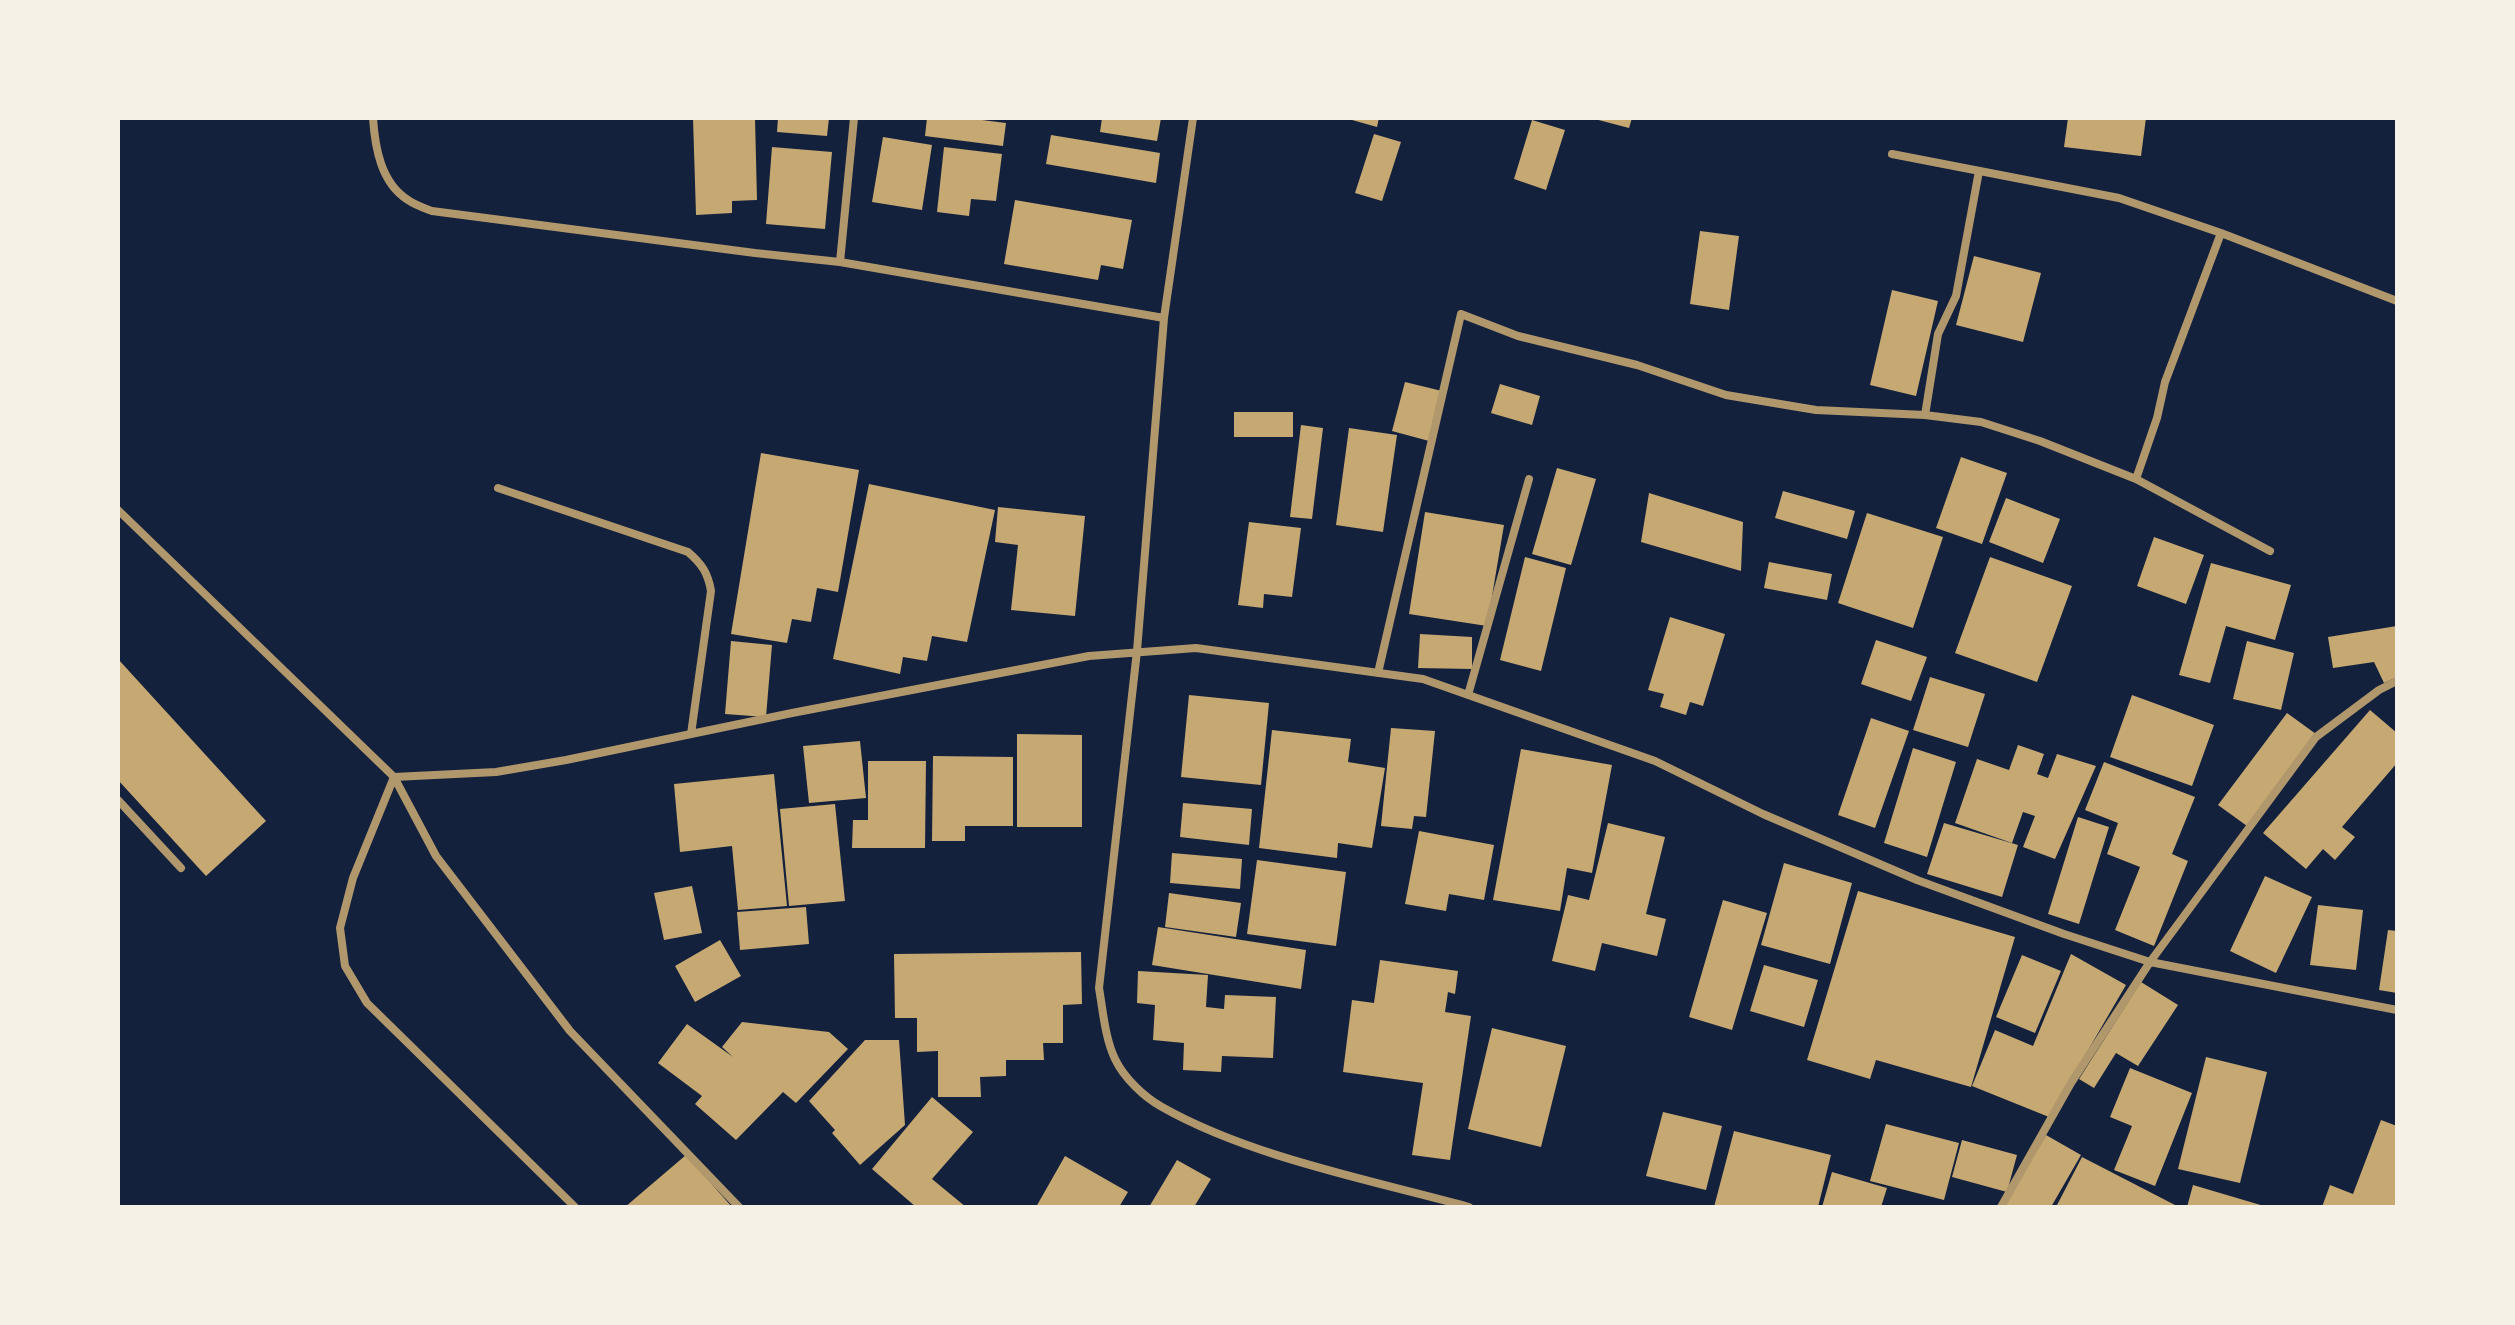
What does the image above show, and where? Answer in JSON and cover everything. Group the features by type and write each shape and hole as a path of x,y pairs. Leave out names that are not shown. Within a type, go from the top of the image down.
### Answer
{"street":[{"path":"373,118 384,175 406,199 432,211 840,262 1164,318"},
{"path":"840,262 854,118"},
{"path":"1193,118 1164,318 1137,651 1099,988 1105,1026 1115,1060 1137,1088 1159,1106 1208,1129 1296,1160 1469,1207"},
{"path":"1892,154 2119,198 2221,233 2397,301"},
{"path":"1925,415 1938,334 1956,296 1979,171"},
{"path":"2136,479 2157,418 2165,382 2221,233"},
{"path":"1378,673 1461,314 1518,336 1637,365 1726,395 1816,410 1925,415 1981,422 2040,441 2136,479 2270,551"},
{"path":"1468,695 1529,479"},
{"path":"498,488 688,552 701,563 708,574 711,591 691,734"},
{"path":"118,510 394,777 436,856 570,1031 739,1207"},
{"path":"394,777 496,772 1089,656 1196,648 1423,679 1655,761 1763,814 1917,880 2064,934 2150,962 2397,1010"},
{"path":"2001,1207 2071,1083 2150,962 2316,737 2379,690 2397,681"},
{"path":"394,777 353,878 340,928 345,966 367,1003 575,1207"},
{"path":"118,800 181,868"}],"building":[{"path":"693,118 755,118 757,200 732,201 732,213 696,215"},
{"path":"778,118 829,118 827,136 777,132"},
{"path":"927,118 966,118 1006,123 1003,146 925,136"},
{"path":"1102,118 1161,118 1157,141 1100,132"},
{"path":"1345,118 1379,118 1377,127"},
{"path":"1591,118 1632,118 1629,128"},
{"path":"2068,118 2146,118 2141,156 2064,147"},
{"path":"1532,120 1565,130 1546,190 1514,179"},
{"path":"1374,134 1401,142 1382,201 1355,193"},
{"path":"1051,135 1160,153 1156,183 1046,164"},
{"path":"883,137 932,145 922,210 872,202"},
{"path":"772,147 832,152 825,229 766,224"},
{"path":"944,147 1002,154 996,201 971,199 969,216 937,212"},
{"path":"1015,200 1132,220 1123,269 1101,265 1098,280 1004,264"},
{"path":"1700,231 1739,236 1729,310 1690,304"},
{"path":"1974,256 2041,273 2023,342 1956,325"},
{"path":"1892,290 1938,301 1916,396 1870,385"},
{"path":"1405,382 1442,391 1429,441 1392,431"},
{"path":"1500,384 1540,396 1532,425 1491,413"},
{"path":"1234,412 1293,412 1293,437 1234,437"},
{"path":"1301,425 1323,428 1312,519 1290,517"},
{"path":"1349,428 1397,435 1383,532 1336,525"},
{"path":"761,453 859,470 838,592 817,588 811,622 792,619 787,643 731,634"},
{"path":"1961,457 2007,473 1982,544 1936,528"},
{"path":"1557,468 1596,479 1571,565 1532,554"},
{"path":"869,484 995,510 967,642 932,636 927,661 903,657 900,674 833,659"},
{"path":"1783,491 1855,511 1847,539 1775,518"},
{"path":"1649,493 1743,522 1741,571 1641,542"},
{"path":"2006,498 2060,519 2043,563 1989,542"},
{"path":"998,507 1085,516 1075,616 1011,610 1018,545 995,542"},
{"path":"1425,512 1504,525 1487,626 1409,614"},
{"path":"1867,513 1943,537 1913,628 1838,603"},
{"path":"1249,522 1301,528 1292,597 1264,594 1263,608 1238,605"},
{"path":"2154,537 2204,555 2186,604 2137,586"},
{"path":"1525,557 1566,568 1541,671 1500,660"},
{"path":"1990,557 2072,586 2037,682 1955,653"},
{"path":"1769,562 1832,574 1827,600 1764,588"},
{"path":"2211,563 2291,585 2275,640 2226,626 2210,683 2179,675"},
{"path":"1670,617 1725,634 1703,706 1690,702 1686,715 1660,707 1664,694 1648,690"},
{"path":"2397,626 2397,677 2384,683 2374,662 2333,668 2328,637"},
{"path":"1420,634 1472,637 1472,669 1418,668"},
{"path":"1876,640 1927,657 1911,701 1861,684"},
{"path":"731,641 772,645 766,717 725,714"},
{"path":"2247,641 2294,653 2281,710 2233,699"},
{"path":"118,659 266,821 206,876 118,780"},
{"path":"1930,677 1985,694 1968,747 1913,730"},
{"path":"1189,695 1269,703 1261,785 1181,777"},
{"path":"2132,695 2214,725 2192,786 2110,757"},
{"path":"2370,710 2397,733 2397,763 2342,827 2355,837 2335,860 2323,849 2306,869 2263,833"},
{"path":"2287,713 2316,734 2247,826 2218,805"},
{"path":"1871,718 1909,731 1875,828 1838,815"},
{"path":"1391,728 1435,731 1426,817 1414,816 1412,829 1381,826"},
{"path":"1272,730 1351,739 1348,762 1385,768 1372,848 1338,843 1337,858 1259,848"},
{"path":"1017,734 1082,735 1082,827 1017,827"},
{"path":"860,741 866,798 809,803 803,746"},
{"path":"2018,745 2044,754 2037,774 2048,778 2057,754 2096,766 2055,859 2023,847 2035,816 2023,812 2012,843 1955,823 1977,759 2009,770"},
{"path":"1913,748 1956,762 1927,857 1884,843"},
{"path":"1521,749 1612,765 1592,873 1567,868 1560,911 1493,900"},
{"path":"933,756 1013,757 1013,826 965,826 965,841 932,841"},
{"path":"868,761 926,761 925,848 852,848 853,820 868,820"},
{"path":"2104,762 2195,797 2172,854 2188,861 2154,946 2115,930 2140,867 2107,854 2118,823 2085,810"},
{"path":"774,774 787,906 738,910 732,846 680,852 674,784"},
{"path":"1183,803 1252,809 1249,845 1180,837"},
{"path":"835,804 845,901 789,906 780,809"},
{"path":"2078,817 2109,827 2079,924 2048,914"},
{"path":"1608,823 1665,837 1646,914 1666,919 1657,956 1602,943 1595,971 1552,961 1568,895 1589,900"},
{"path":"1944,823 2018,845 2002,897 1927,874"},
{"path":"1419,831 1494,845 1484,900 1449,894 1446,911 1405,904"},
{"path":"1172,853 1242,859 1240,889 1170,883"},
{"path":"1257,860 1346,872 1336,946 1247,934"},
{"path":"1784,863 1852,883 1830,964 1761,945"},
{"path":"2265,876 2312,897 2276,973 2230,951"},
{"path":"692,886 702,933 664,940 654,893"},
{"path":"1858,891 2015,937 1971,1087 1876,1060 1870,1079 1807,1060"},
{"path":"1169,893 1241,903 1236,937 1165,927"},
{"path":"1723,900 1767,913 1732,1030 1689,1017"},
{"path":"2318,905 2363,910 2356,970 2310,965"},
{"path":"806,907 809,944 740,950 737,912"},
{"path":"1158,927 1306,950 1301,989 1152,965"},
{"path":"2388,930 2397,931 2397,993 2379,990"},
{"path":"720,940 741,976 695,1002 675,966"},
{"path":"1081,952 1082,1004 1063,1005 1063,1043 1043,1043 1044,1060 1006,1060 1006,1076 980,1077 981,1097 938,1097 938,1051 917,1052 917,1018 895,1018 894,954"},
{"path":"2071,954 2126,985 2049,1117 1972,1086 1995,1030 2033,1046"},
{"path":"2022,955 2061,971 2035,1033 1996,1017"},
{"path":"1380,960 1458,971 1455,994 1448,992 1445,1012 1471,1016 1450,1160 1412,1155 1423,1083 1343,1072 1352,1000 1374,1003"},
{"path":"1764,965 1818,980 1804,1027 1750,1011"},
{"path":"1138,971 1208,975 1206,1007 1224,1009 1225,995 1276,997 1273,1058 1222,1056 1221,1072 1183,1070 1184,1043 1153,1040 1155,1005 1137,1003"},
{"path":"2141,982 2178,1005 2138,1066 2116,1053 2094,1088 2079,1079"},
{"path":"742,1022 829,1032 848,1049 796,1103 783,1092 736,1140 695,1104 702,1096 658,1063 687,1024 733,1057 722,1047"},
{"path":"1492,1028 1566,1046 1541,1147 1468,1129"},
{"path":"865,1040 899,1040 905,1125 860,1165 809,1101"},
{"path":"2206,1057 2267,1072 2240,1183 2178,1169"},
{"path":"2130,1068 2192,1093 2155,1186 2114,1170 2132,1126 2110,1117"},
{"path":"932,1097 973,1132 932,1179 966,1207 916,1207 872,1169"},
{"path":"1663,1112 1722,1126 1706,1190 1646,1176"},
{"path":"2381,1120 2397,1126 2397,1207 2322,1207 2330,1185 2353,1194"},
{"path":"1886,1124 1959,1143 1944,1200 1870,1181"},
{"path":"1734,1131 1831,1155 1818,1207 1714,1207"},
{"path":"2046,1135 2081,1155 2051,1207 2004,1207"},
{"path":"1962,1140 2017,1155 2007,1192 1952,1177"},
{"path":"686,1155 732,1207 625,1207"},
{"path":"1065,1156 1128,1192 1119,1207 1036,1207"},
{"path":"2082,1157 2175,1205 2174,1207 2056,1207"},
{"path":"1177,1160 1211,1179 1194,1207 1149,1207"},
{"path":"1832,1172 1887,1188 1881,1207 1822,1207"},
{"path":"2193,1185 2264,1206 2264,1207 2187,1207"}]}
